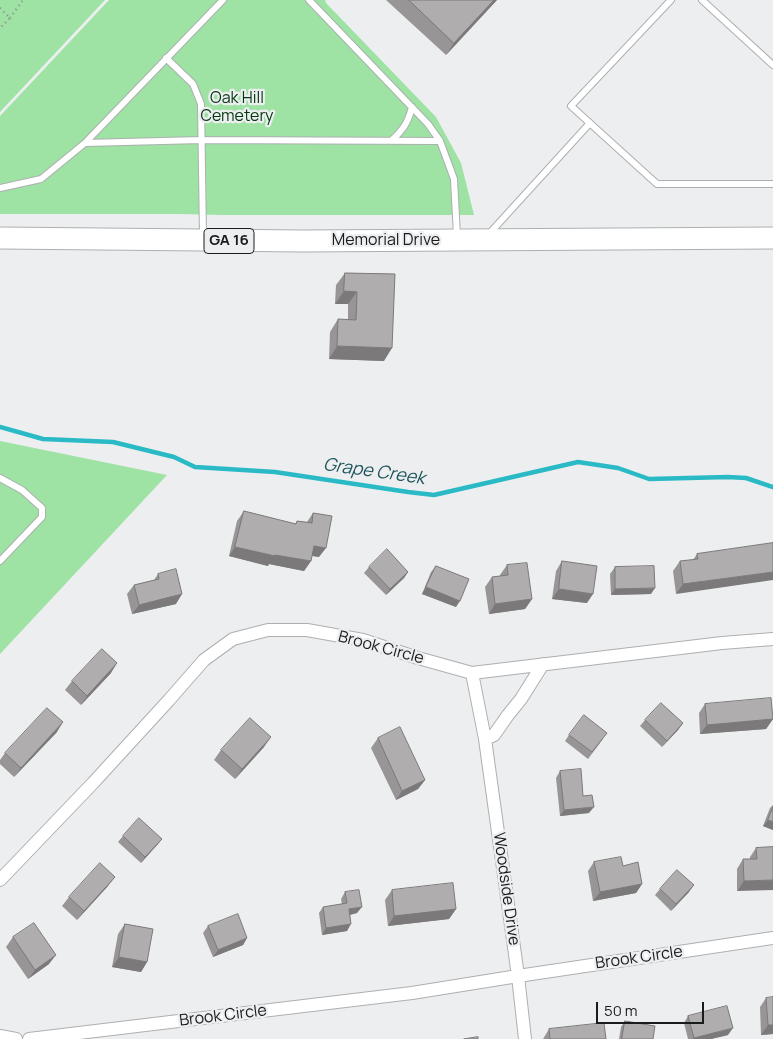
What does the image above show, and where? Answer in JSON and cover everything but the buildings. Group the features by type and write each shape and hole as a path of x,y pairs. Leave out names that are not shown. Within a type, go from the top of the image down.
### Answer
{"main road":[{"name":"Memorial Drive","path":"0,238 203,241 773,238"}],"street":[{"name":"Brook Circle","path":"0,880 93,783 204,660 233,639 268,630 307,630 364,640 472,673 722,643 773,639"},
{"path":"485,739 494,735 543,664"},
{"name":"Woodside Drive","path":"472,673 485,739 525,1039"},
{"name":"Brook Circle","path":"29,1039 412,993 773,938"},
{"path":"0,1036 16,1039"}],"lane":[{"path":"0,188 41,179 85,143 223,0"},
{"path":"309,0 428,124 440,141 454,179 458,240"},
{"path":"671,0 571,106 657,184 773,184"},
{"path":"702,0 773,65"},
{"path":"166,58 193,84 201,104 203,241"},
{"path":"391,141 403,130 412,107"},
{"path":"484,239 590,124"},
{"path":"85,143 201,140 440,141"},
{"path":"0,478 22,490 42,508 42,517 0,561"}],"path":[{"path":"0,28 23,0"},
{"path":"0,8 10,18"}],"green space":[{"path":"0,0 105,0 0,112"},
{"name":"Oak Hill Cemetery","path":"109,0 325,0 436,117 461,163 474,215 0,214 0,116"},
{"path":"0,441 167,475 0,654"}],"waterway":[{"name":"Grape Creek","path":"0,427 43,439 113,442 174,457 195,467 275,472 434,495 578,462 618,468 649,479 746,478 773,487"}]}
